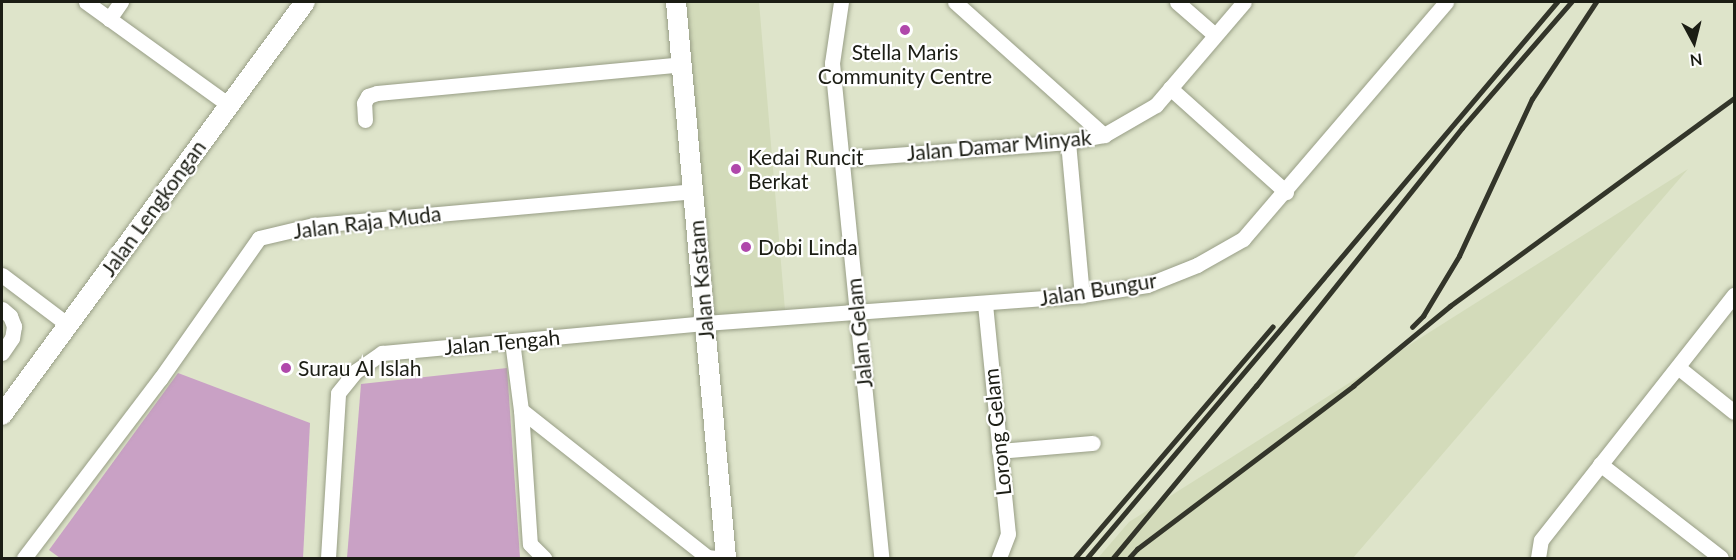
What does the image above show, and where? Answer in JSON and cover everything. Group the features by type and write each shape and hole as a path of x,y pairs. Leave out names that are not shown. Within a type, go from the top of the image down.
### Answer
{"street":[{"path":"86,2 229,105"},
{"path":"109,19 121,2"},
{"name":"Jalan Lengkongan","path":"2,416 305,2"},
{"name":"Jalan Kastam","path":"676,2 726,558"},
{"name":"Jalan Gelam","path":"841,2 832,63 881,558"},
{"path":"955,2 1104,135"},
{"path":"1177,2 1215,35"},
{"name":"Jalan Damar Minyak","path":"841,159 1068,142 1104,135 1156,105 1244,2"},
{"name":"Jalan Bungur","path":"705,323 1082,295 1147,285 1197,265 1243,239 1286,192 1436,5"},
{"path":"365,120 364,103 368,96 377,93 682,64"},
{"path":"1170,88 1286,192"},
{"path":"1068,142 1082,295"},
{"name":"Jalan Raja Muda","path":"24,558 160,379 259,238 314,225 693,191"},
{"path":"2,275 68,325"},
{"path":"1538,558 1541,540 1734,296"},
{"name":"Lorong Gelam","path":"985,304 1008,534 999,558"},
{"path":"2,309 9,315 14,326 12,338 2,353"},
{"name":"Jalan Tengah","path":"328,558 338,393 356,371 382,353 705,323"},
{"path":"512,341 530,544 544,558"},
{"path":"1679,368 1734,412"},
{"path":"520,411 706,556 716,558"},
{"path":"999,451 1093,443"},
{"path":"1600,464 1721,558"}],"shaded area":[{"path":"685,2 759,2 785,310 713,315"},
{"path":"1688,169 1353,558 1098,558 1129,522"},
{"path":"507,368 520,558 347,558 361,384"},
{"path":"178,373 310,423 303,558 60,558 49,550"}],"railway":[{"path":"1087,558 1557,2"},
{"path":"1113,558 1256,386 1462,128 1571,2"},
{"path":"1412,327 1423,316 1459,256 1532,99 1596,2"},
{"path":"1129,558 1137,549 1353,386 1450,306 1734,98"},
{"path":"1075,558 1272,327"}],"place":[{"name":"Stella Maris Community Centre","path":"905,30"},
{"name":"Kedai Runcit Berkat","path":"736,169"},
{"name":"Dobi Linda","path":"746,247"},
{"name":"Surau Al Islah","path":"286,368"}]}
